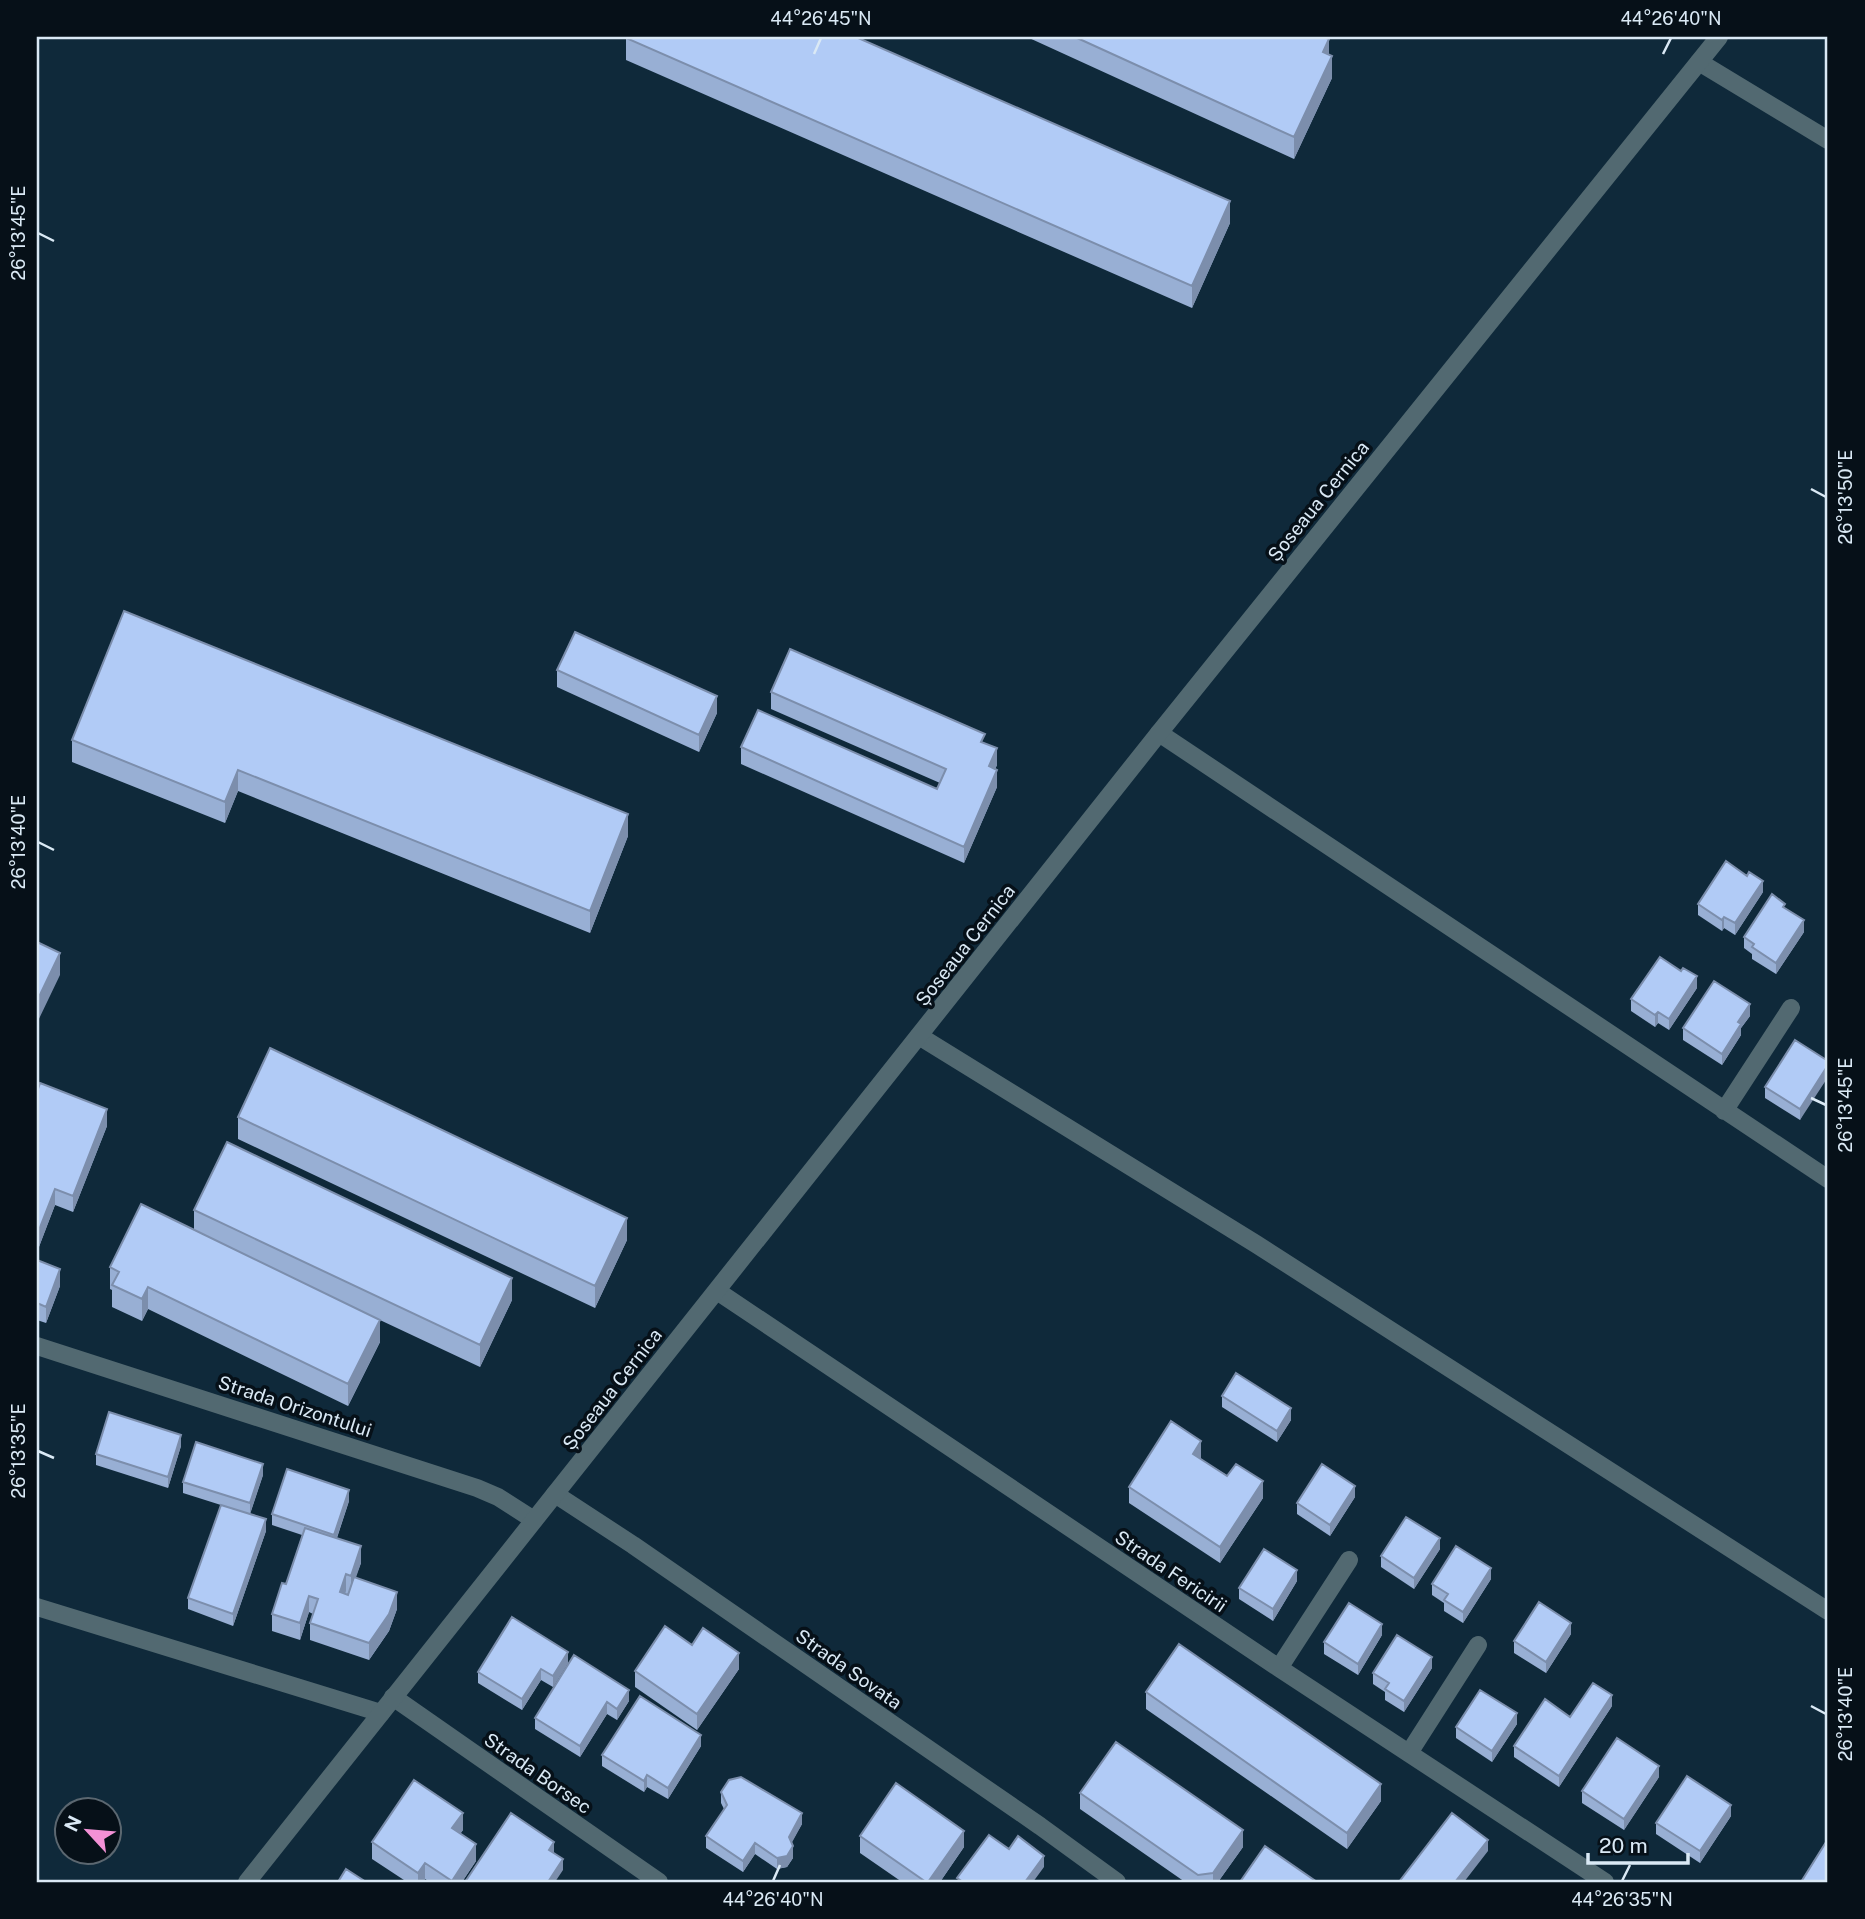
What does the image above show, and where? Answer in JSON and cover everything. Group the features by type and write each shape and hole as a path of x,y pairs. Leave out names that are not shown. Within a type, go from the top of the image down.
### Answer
{"street":[{"name":"Șoseaua Cernica","path":"247,1882 1159,733 1719,37"},
{"path":"1699,62 1828,140"},
{"path":"1159,733 1828,1180"},
{"path":"1724,1111 1791,1008"},
{"path":"919,1036 1256,1244 1828,1611"},
{"name":"Strada Fericirii","path":"717,1291 1279,1668 1605,1882"},
{"name":"Strada Orizontului","path":"37,1346 477,1488 498,1497 534,1520"},
{"name":"Strada Sovata","path":"555,1494 1017,1810 1117,1882"},
{"path":"1279,1668 1349,1560"},
{"path":"37,1607 381,1713"},
{"path":"1409,1753 1478,1645"},
{"name":"Strada Borsec","path":"394,1698 659,1882"}],"building":[{"path":"627,37 856,37 1230,201 1192,286"},
{"path":"1075,37 1324,37 1329,39 1323,52 1332,56 1294,137"},
{"path":"124,611 628,814 590,911 238,770 225,802 72,740"},
{"path":"575,632 717,696 699,735 557,670"},
{"path":"790,649 985,734 981,742 997,748 989,766 997,770 964,847 741,747 758,710 937,789 946,769 771,692"},
{"path":"1726,861 1747,876 1749,872 1763,881 1735,923 1724,917 1722,920 1698,904"},
{"path":"1772,894 1785,904 1783,907 1804,920 1776,963 1752,947 1754,944 1744,937"},
{"path":"37,942 60,953 37,1001"},
{"path":"1660,957 1681,971 1683,968 1697,976 1669,1019 1658,1012 1655,1015 1631,999"},
{"path":"1714,981 1750,1004 1722,1054 1683,1028"},
{"path":"1795,1040 1828,1061 1800,1109 1765,1087"},
{"path":"270,1048 627,1218 595,1286 238,1117"},
{"path":"40,1083 107,1109 73,1196 55,1189 37,1235 37,1092"},
{"path":"227,1142 512,1278 480,1345 194,1210"},
{"path":"141,1204 380,1320 348,1384 148,1287 142,1299 112,1285 119,1272 110,1267"},
{"path":"37,1260 60,1269 46,1307 37,1303"},
{"path":"1236,1373 1291,1408 1277,1431 1222,1396"},
{"path":"109,1412 181,1435 168,1477 96,1454"},
{"path":"1171,1421 1201,1441 1193,1454 1227,1476 1236,1464 1263,1481 1220,1547 1129,1487"},
{"path":"196,1442 263,1464 250,1503 183,1482"},
{"path":"1322,1464 1355,1486 1330,1525 1297,1503"},
{"path":"287,1469 349,1490 334,1535 272,1514"},
{"path":"221,1505 266,1519 233,1614 188,1598"},
{"path":"1406,1517 1440,1538 1414,1578 1381,1556"},
{"path":"305,1528 361,1546 351,1576 346,1574 340,1592 348,1595 354,1577 397,1592 389,1614 369,1643 310,1623 318,1599 309,1596 300,1623 272,1614 282,1583 286,1584"},
{"path":"1456,1546 1491,1568 1463,1612 1444,1600 1448,1594 1432,1584"},
{"path":"1264,1549 1297,1570 1273,1609 1239,1588"},
{"path":"1539,1602 1571,1623 1546,1662 1514,1641"},
{"path":"1349,1603 1382,1624 1358,1664 1324,1642"},
{"path":"512,1617 568,1652 553,1676 541,1669 522,1699 478,1672"},
{"path":"665,1626 692,1645 703,1628 739,1653 697,1714 635,1671"},
{"path":"1397,1635 1432,1657 1404,1701 1385,1689 1389,1683 1373,1673"},
{"path":"1179,1644 1381,1784 1347,1833 1146,1692"},
{"path":"574,1655 629,1690 617,1709 607,1702 580,1746 535,1718"},
{"path":"1593,1683 1612,1695 1559,1776 1514,1746 1545,1699 1570,1717"},
{"path":"1480,1690 1517,1713 1492,1751 1456,1727"},
{"path":"640,1696 701,1735 668,1788 647,1775 644,1781 602,1755"},
{"path":"1617,1738 1659,1766 1624,1819 1582,1791"},
{"path":"1116,1742 1243,1830 1213,1873 1198,1875 1080,1793"},
{"path":"1687,1776 1731,1805 1700,1851 1656,1823"},
{"path":"741,1777 802,1813 789,1837 793,1846 787,1856 777,1858 755,1843 743,1861 706,1836 727,1805 721,1792 729,1780"},
{"path":"414,1780 463,1813 452,1828 476,1844 452,1881 425,1863 418,1873 372,1842"},
{"path":"896,1783 964,1831 928,1882 860,1836"},
{"path":"511,1813 554,1842 549,1850 563,1859 548,1882 465,1882"},
{"path":"1452,1813 1488,1840 1455,1882 1399,1882"},
{"path":"989,1835 1009,1849 1018,1836 1044,1856 1025,1882 963,1882 957,1878"},
{"path":"1828,1839 1828,1882 1801,1882"},
{"path":"1265,1846 1317,1882 1240,1882"},
{"path":"346,1869 366,1882 338,1882"}]}
